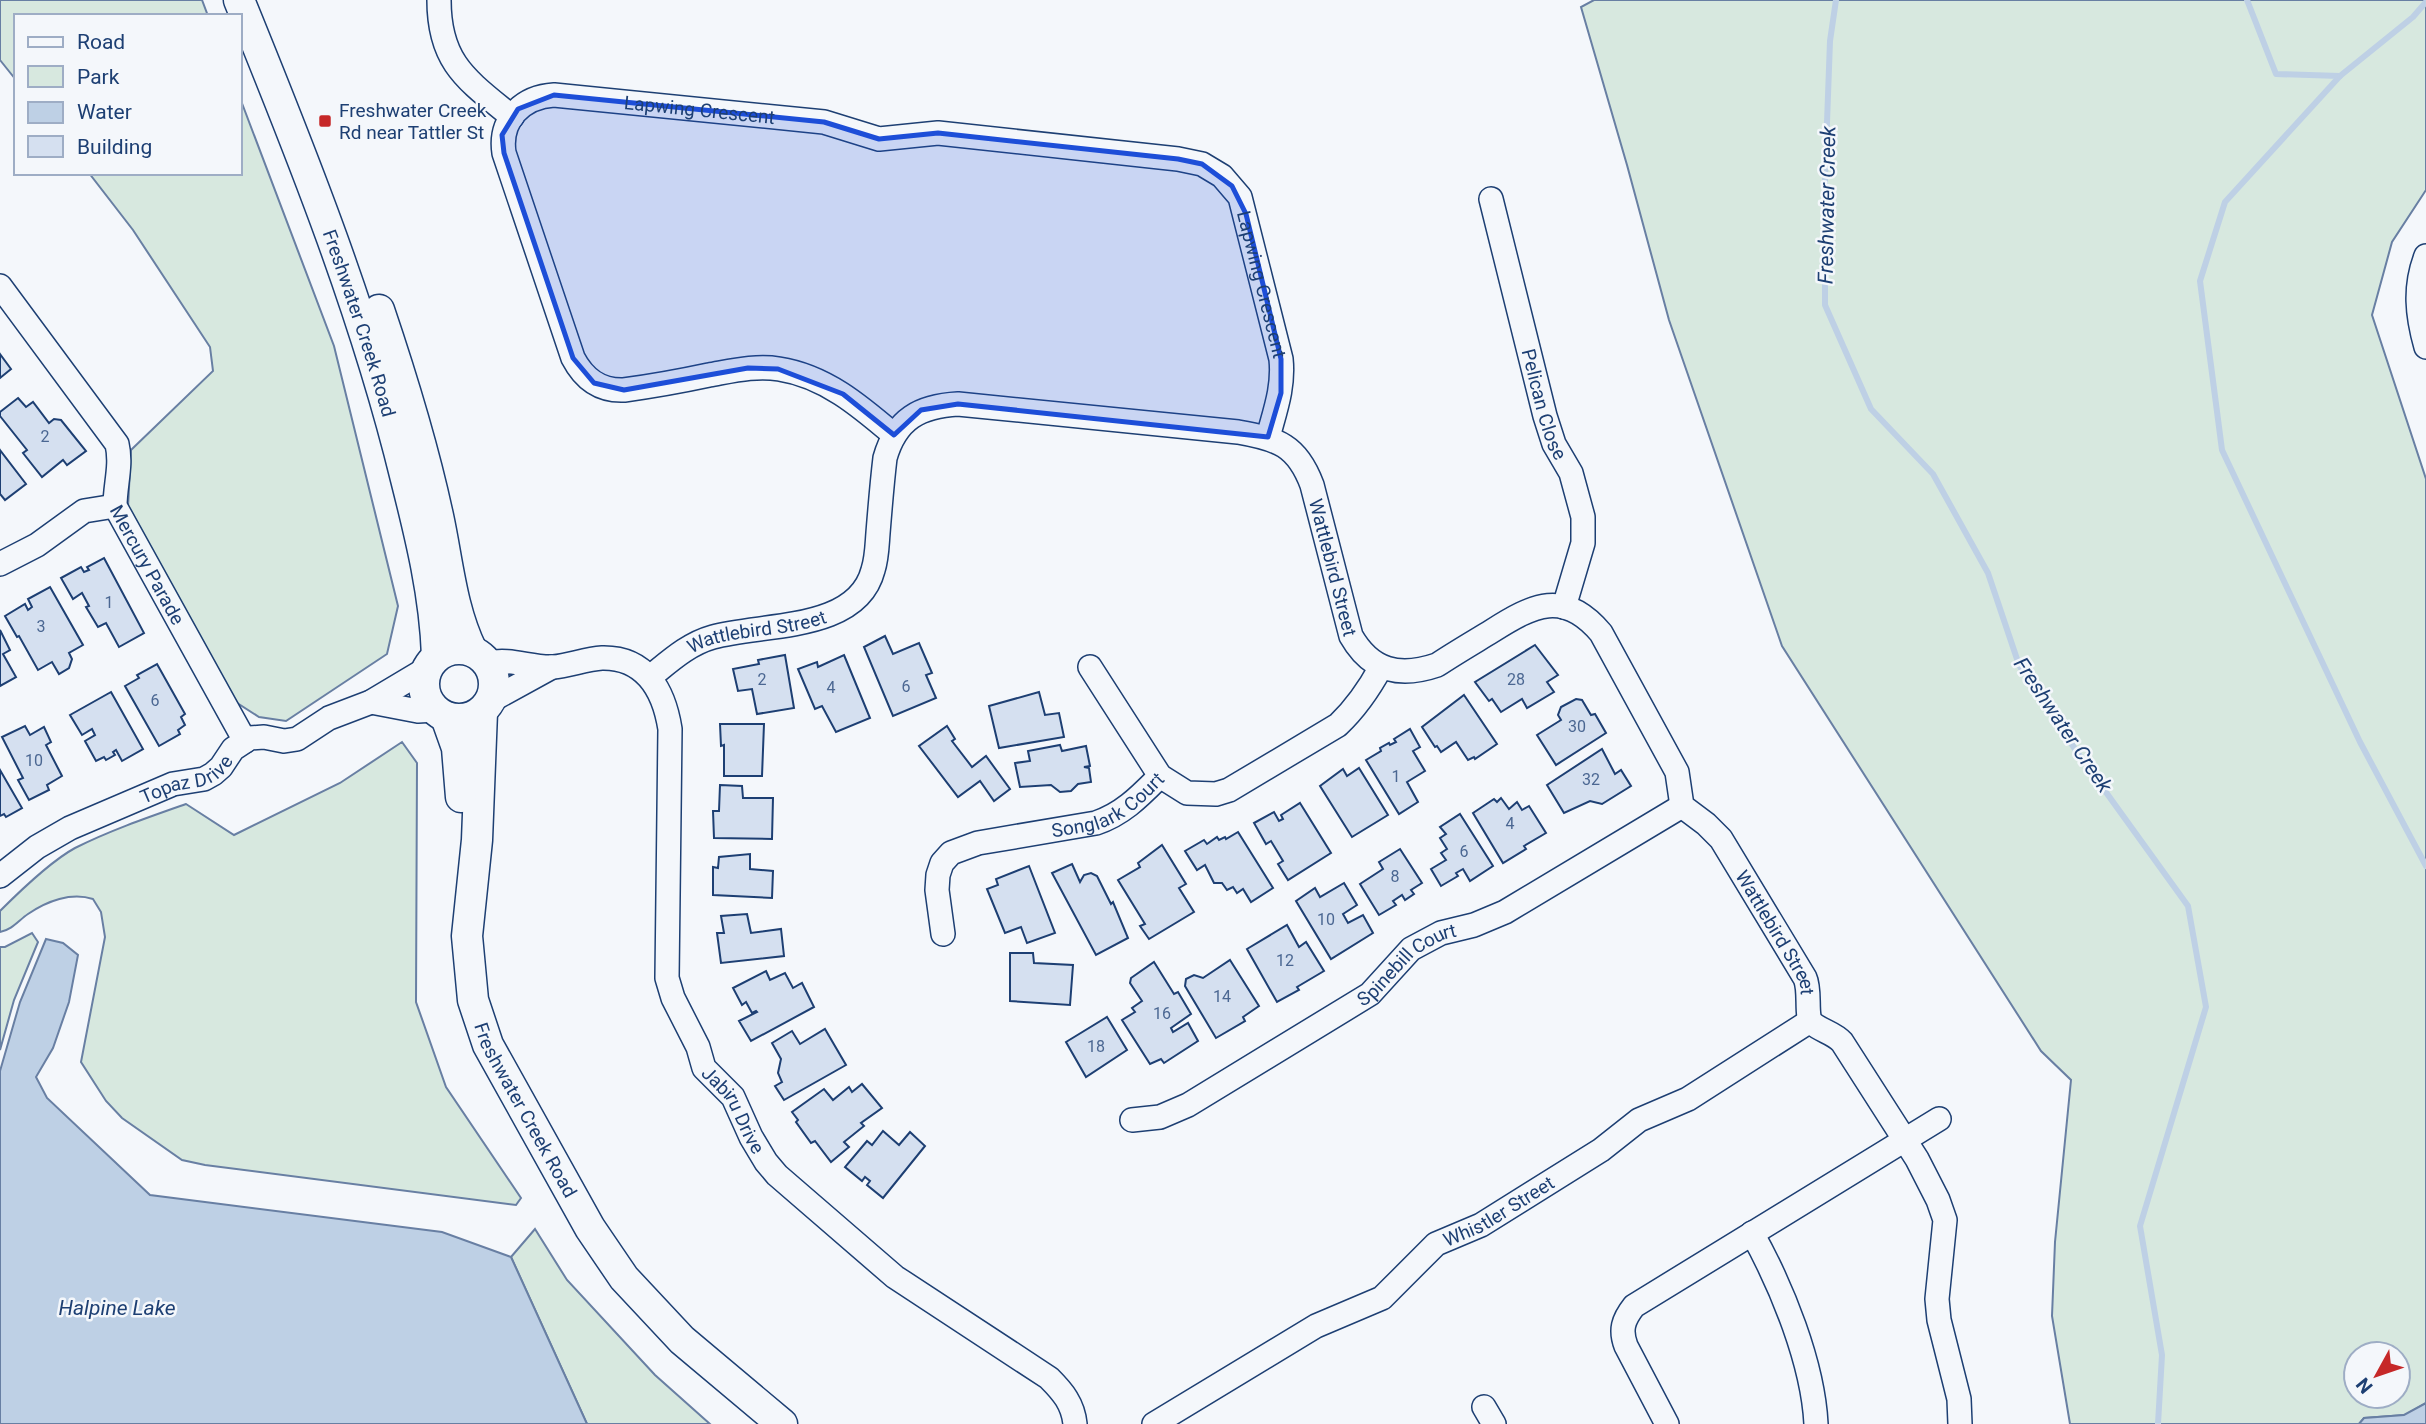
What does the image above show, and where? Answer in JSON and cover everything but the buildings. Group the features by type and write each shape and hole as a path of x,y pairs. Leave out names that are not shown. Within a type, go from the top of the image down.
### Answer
{"main road":[{"name":"Freshwater Creek Road","path":"239,0 326,222 368,343 395,432 433,603 432,662"},
{"name":"Freshwater Creek Road","path":"258,0 349,224 400,374 428,470 456,610 480,657"},
{"path":"459,648 480,657 495,682 486,706 465,719 441,714 428,701 424,690 424,679 432,662 448,650 459,648"},
{"name":"Freshwater Creek Road","path":"486,706 467,936 473,1000 488,1045 590,1228 624,1278 682,1340 782,1424"},
{"name":"Freshwater Creek Road","path":"441,714 457,748 461,799 460,844 451,922 452,971 461,1020 470,1046 577,1238 609,1286 662,1344 757,1424"}],"street":[{"path":"439,0 440,31 457,67 479,90 512,117 502,135 504,153 579,369 604,388 624,390 748,368 778,369 797,373 843,394 894,435"},
{"name":"Lapwing Crescent","path":"512,117 527,102 541,96 554,95 824,122 878,139 938,134 1178,159 1202,164 1222,176 1240,197 1278,346 1283,375 1268,437"},
{"name":"Pelican Close","path":"1491,199 1545,416 1554,444 1571,473 1583,517 1583,543 1564,607"},
{"path":"2426,256 2418,283 2417,307 2426,347"},
{"name":"Mercury Parade","path":"0,286 117,444 120,465 115,489 116,506 245,741"},
{"name":"Wattlebird Street","path":"650,677 696,643 713,637 820,618 838,612 857,599 865,590 873,570 885,458 894,435 920,410 958,404 1238,432 1268,437 1297,455 1307,471 1351,636 1363,654 1381,667"},
{"path":"0,564 37,545 84,511 116,506"},
{"path":"1381,667 1402,672 1425,669 1528,609 1564,607 1579,614 1601,633 1677,772 1682,806"},
{"path":"480,657 552,667 602,658 611,659 634,666 650,677"},
{"name":"Topaz Drive","path":"0,876 37,847 70,828 173,784 204,779 221,767 233,749 245,741 255,737 284,741 297,739 328,718 371,702 432,662"},
{"path":"486,706 552,667"},
{"path":"1090,667 1160,776"},
{"name":"Songlark Court","path":"943,934 937,890 938,875 942,863 951,853 978,843 1096,824 1114,817 1128,807 1160,776 1187,793 1216,794 1229,790 1338,725 1361,701 1381,667"},
{"name":"Jabiru Drive","path":"650,677 667,706 670,729 667,978 673,998 698,1047 704,1068 733,1097 766,1163 791,1189 895,1277 1049,1378 1067,1398 1073,1410 1075,1424"},
{"path":"371,702 441,714"},
{"name":"Wattlebird Street","path":"1682,806 1721,839 1801,970 1810,990 1810,1021 1842,1042 1905,1140 1938,1199 1945,1220 1937,1299 1939,1320 1959,1399 1961,1424"},
{"name":"Spinebill Court","path":"1132,1120 1160,1116 1188,1105 1370,994 1411,949 1441,933 1474,925 1505,912 1682,806"},
{"name":"Whistler Street","path":"1154,1424 1316,1326 1382,1298 1436,1244 1481,1225 1601,1150 1639,1120 1688,1099 1810,1021"},
{"path":"1667,1424 1622,1335 1627,1315 1634,1306 1939,1118"},
{"path":"1752,1233 1780,1289 1800,1346 1816,1410 1816,1424"}],"highlighted area":[{"path":"554,95 824,122 879,139 938,133 1178,159 1202,164 1232,186 1246,214 1281,359 1281,393 1268,437 958,404 921,410 894,435 843,394 778,369 748,368 624,390 594,383 573,358 504,153 502,135 518,109"}],"green space":[{"path":"0,0 202,0 207,14 14,14 14,78 0,60"},
{"path":"1594,0 2426,0 2426,190 2392,242 2372,315 2426,479 2426,1403 2405,1415 2364,1418 2359,1424 2070,1424 2052,1316 2055,1242 2071,1080 2041,1051 1782,646 1669,320 1581,7"},
{"path":"242,103 334,346 398,606 387,654 286,721 259,717 231,699 128,507 131,450 213,371 210,347 133,230 91,175 242,175"},
{"path":"402,742 417,763 416,1002 446,1087 521,1198 516,1205 182,1160 122,1118 106,1101 81,1062 105,937 101,912 93,899 68,897 51,902 0,932 0,911 57,860 89,841 186,804 234,835 340,783"},
{"path":"32,933 38,942 14,1000 0,1050 0,947"},
{"path":"535,1229 567,1280 655,1375 710,1424 587,1424 511,1257"}],"water":[{"name":"Halpine Lake","path":"46,939 63,943 78,955 69,1002 53,1048 36,1077 47,1098 150,1195 442,1232 511,1257 587,1424 0,1424 0,1071 20,1002"},
{"path":"2426,1403 2426,1424 2359,1424 2364,1418 2404,1415"}],"waterway":[{"name":"Freshwater Creek","path":"1836,0 1830,41 1825,177 1825,305 1871,409 1933,474 1988,573 2019,665 2077,752 2188,906 2206,1007 2140,1226 2162,1355 2158,1424"},
{"name":"Freshwater Creek","path":"2247,0 2276,74 2340,76"},
{"name":"Freshwater Creek","path":"2426,2 2413,17 2340,76 2225,202 2200,281 2222,450 2360,742 2426,866"}],"place":[{"name":"Freshwater Creek Rd near Tattler St","path":"325,121"}]}
